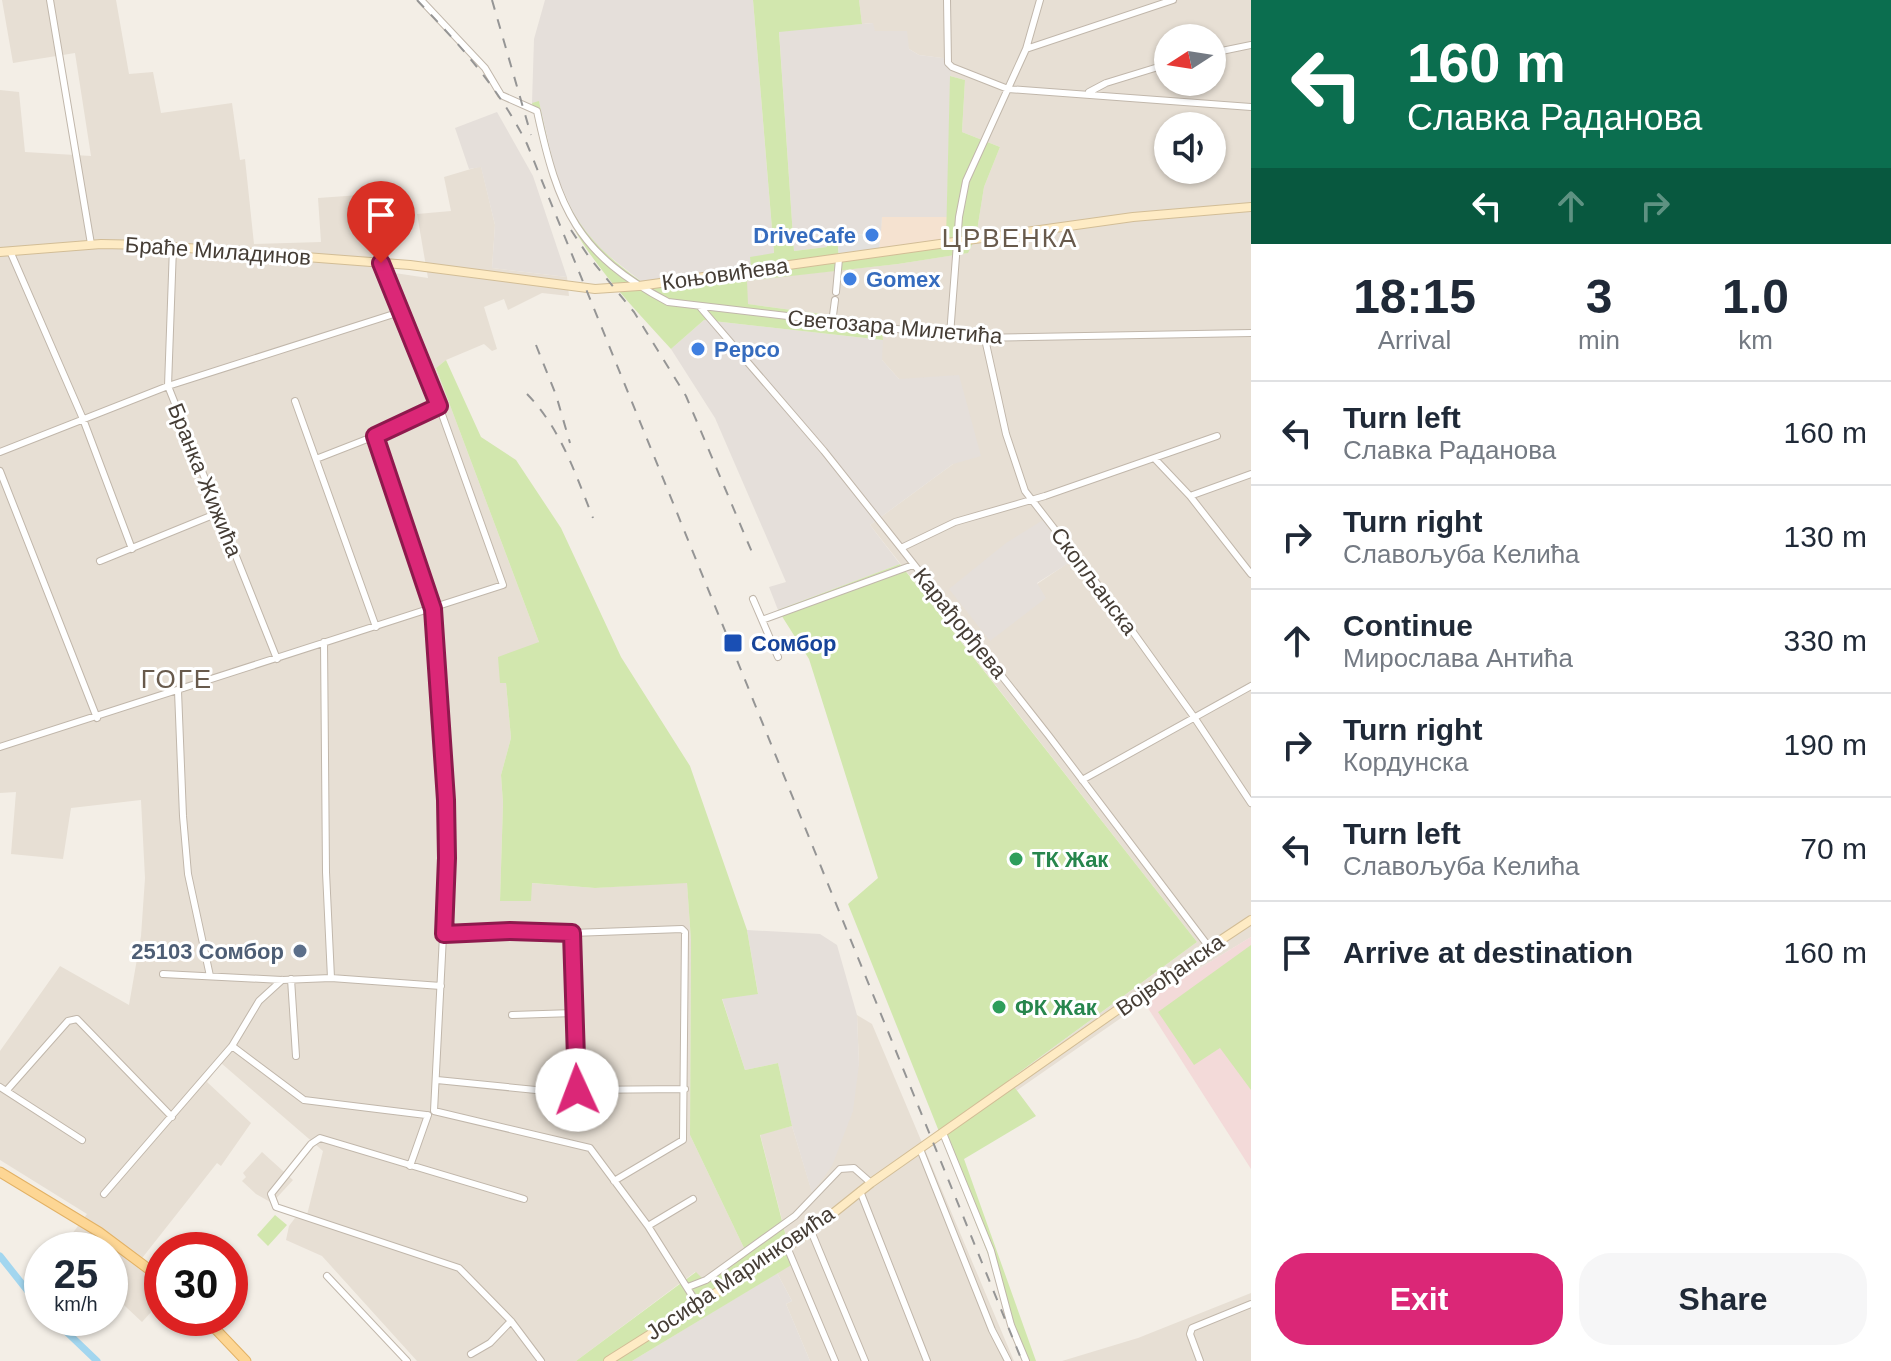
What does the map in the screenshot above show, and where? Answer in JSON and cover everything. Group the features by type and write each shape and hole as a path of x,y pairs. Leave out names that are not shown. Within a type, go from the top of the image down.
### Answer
{"main road":[{"name":"Коњовићева","path":"627,287 1148,215 1251,207"},
{"name":"Браће Миладинов","path":"5,251 91,244 173,247 381,263 595,289 627,287"},
{"name":"Војвођанска","path":"932,1140 1251,920"},
{"name":"Јосифа Маринковића","path":"608,1361 811,1231 860,1191 932,1140"},
{"path":"0,1172 99,1232 144,1266"},
{"path":"222,1336 246,1361"}],"street":[{"path":"50,0 91,244"},
{"name":"Светозара Милетића","path":"421,0 485,68 501,95 537,111 558,186 580,232 603,260 668,302 985,339 1251,333"},
{"path":"947,0 949,65 1008,89 1251,107"},
{"path":"950,335 957,243 966,181 1026,49 1040,0"},
{"path":"1026,49 1173,0"},
{"path":"1226,50 1251,45"},
{"path":"1086,93 1106,83 1154,68"},
{"name":"Бранка Жижића","path":"173,247 168,386 277,659"},
{"path":"5,251 83,419 132,549"},
{"path":"832,323 839,259"},
{"path":"0,747 503,585 439,406 381,263"},
{"name":"Карађорђева","path":"701,307 824,451 901,548 1209,947"},
{"path":"0,452 168,386 400,312"},
{"name":"Скопљанска","path":"985,339 1006,434 1025,491 1115,607 1251,803"},
{"path":"295,401 376,627"},
{"path":"316,459 439,406"},
{"path":"375,436 433,609 447,858 434,1111"},
{"path":"901,548 955,522 1032,500 1217,436"},
{"path":"1155,459 1190,496 1251,574"},
{"path":"0,471 97,718"},
{"path":"1190,496 1251,474"},
{"path":"100,561 218,513"},
{"path":"762,620 913,565"},
{"path":"753,599 778,657"},
{"path":"324,642 326,872 331,978"},
{"path":"1082,780 1251,686"},
{"path":"178,691 188,874 210,976"},
{"path":"444,934 684,930 684,1133 680,1144 614,1181"},
{"path":"572,933 577,1090"},
{"path":"163,974 282,980 331,978 441,986"},
{"path":"291,979 296,1056"},
{"path":"104,1194 232,1046 259,1001 282,980"},
{"path":"512,1015 574,1013"},
{"path":"82,1140 4,1089 68,1021 77,1019 172,1117"},
{"path":"232,1046 304,1100 426,1115 434,1111 590,1148 648,1226 698,1305"},
{"path":"437,1080 566,1093 577,1090 685,1089"},
{"path":"410,1166 426,1115"},
{"path":"943,1133 991,1251 1011,1325 1026,1361"},
{"path":"524,1199 320,1138 311,1144 274,1189 271,1198 276,1207 459,1268 511,1321 541,1361"},
{"path":"920,1149 992,1330 1008,1361"},
{"name":"Јосифа Маринковића","path":"688,1287 706,1280 787,1222 840,1169 854,1168 871,1183"},
{"path":"860,1191 927,1361"},
{"path":"648,1226 693,1199"},
{"path":"811,1231 865,1361"},
{"path":"787,1247 835,1361"},
{"path":"327,1276 407,1361"},
{"path":"1200,1361 1190,1334 1192,1328 1249,1305 1251,1316"},
{"path":"471,1354 490,1343 511,1321"}],"shaded area":[{"path":"2,0 116,0 129,74 153,72 161,113 232,103 240,160 245,159 254,244 321,242 318,198 374,194 388,272 428,278 417,214 451,211 444,177 481,166 495,225 492,268 567,277 569,296 542,293 508,310 504,299 484,307 497,349 492,351 484,344 446,360 436,368 539,642 500,683 506,683 511,738 501,775 500,900 531,901 531,883 595,888 687,882 691,941 690,1135 744,1248 702,1279 695,1272 576,1361 417,1361 322,1256 286,1240 289,1226 295,1218 306,1219 323,1151 221,1063 207,1082 251,1123 221,1166 217,1163 163,1232 144,1232 144,1256 139,1262 144,1267 142,1322 128,1309 128,1232 74,1232 87,1214 0,1160 0,1051 60,966 129,1005 141,936 145,878 141,800 71,808 63,859 11,854 16,792 0,793 0,90 19,92 25,152 91,156 75,53 13,63"},
{"path":"545,0 753,0 774,254 751,266 642,282 587,236 556,174 539,102 532,103 534,39"},
{"path":"859,0 1251,0 1251,937 1144,1002 1016,1091 1008,1081 1197,942 870,525 953,464 899,379 882,360 881,322 747,304 747,280 898,264 967,253 976,237 984,187 1000,147 962,132 965,80 950,76 950,59 919,55 907,44 874,31 872,23 862,24","holes":["1006,543 1071,561 1037,584 1045,598"]},
{"path":"873,23 875,31 907,31 909,49 919,55 951,59 947,217 882,217 881,232 826,238 827,247 794,251 779,31"},
{"path":"497,112 533,176 567,277 492,268 495,225 481,167 469,169 455,128"},
{"path":"882,217 947,217 947,240 879,250"},
{"path":"881,232 879,250 839,257 837,237"},
{"path":"704,320 883,340 882,360 899,379 959,375 981,456 953,464 870,525 900,564 778,610 769,587 786,582 715,418 671,349"},
{"path":"1043,520 1072,561 1037,583 1046,598 990,641 949,589 1006,543"},
{"path":"747,930 820,934 837,945 857,1015 859,1064 853,1111 832,1166 812,1193 778,1063 745,1070 722,998 758,993"},
{"path":"1251,937 1251,1169 1144,1002"},
{"path":"857,1015 872,1024 1014,1361 810,1361 786,1304 792,1301 777,1273 793,1263 760,1134 792,1126 812,1192 859,1064"},
{"path":"262,1152 293,1180 272,1203 242,1181 246,1177 243,1173"},
{"path":"777,1273 792,1301 786,1304 810,1361 632,1361"},
{"path":"1251,1293 1251,1361 1062,1361 1138,1338"}],"green space":[{"path":"753,0 859,0 862,24 779,32 794,251 827,247 826,239 837,237 839,256 946,240 950,76 965,80 962,132 1000,147 984,187 976,237 968,253 747,281 748,304 881,322 883,340 704,320 671,349 594,260 573,227 553,182 532,103 539,101 552,159 569,205 597,244 642,282 751,266 750,257 774,253"},
{"path":"446,360 481,437 516,460 561,528 621,657 690,766 747,930 758,994 722,999 745,1070 778,1063 792,1126 760,1135 793,1264 632,1361 576,1361 696,1272 703,1279 744,1248 690,1135 691,941 687,883 595,888 532,883 531,901 500,901 501,775 511,738 506,683 500,683 498,657 539,642 436,368"},
{"path":"900,564 1197,942 1009,1080 1036,1116 964,1159 1036,1361 1026,1361 1006,1299 848,904 878,878 809,659 778,610"},
{"path":"1251,945 1251,1090 1220,1048 1194,1065 1158,1012"},
{"path":"275,1215 287,1225 268,1246 257,1235"}],"waterway":[{"path":"0,1256 24,1286"},
{"path":"71,1336 97,1361"}],"railway":[{"path":"417,0 478,68 527,144 1022,1361"},
{"path":"492,0 531,135"},
{"path":"571,230 634,312 686,396 754,557"},
{"path":"536,345 556,395 570,443"},
{"path":"527,394 558,437 593,518"}],"place":[{"name":"DriveCafe","path":"872,235"},
{"name":"Gomex","path":"850,279"},
{"name":"Pepco","path":"698,349"},
{"name":"Сомбор","path":"733,643"},
{"name":"ТК Жак","path":"1016,859"},
{"name":"25103 Сомбор","path":"300,951"},
{"name":"ФК Жак","path":"999,1007"}],"district":[{"name":"ЦРВЕНКА","path":"1010,238"},
{"name":"ГОГЕ","path":"177,679"}],"route":[{"path":"381,263 439,406 375,436 433,609 446,800 444,934 510,931 572,933 577,1090"}]}
